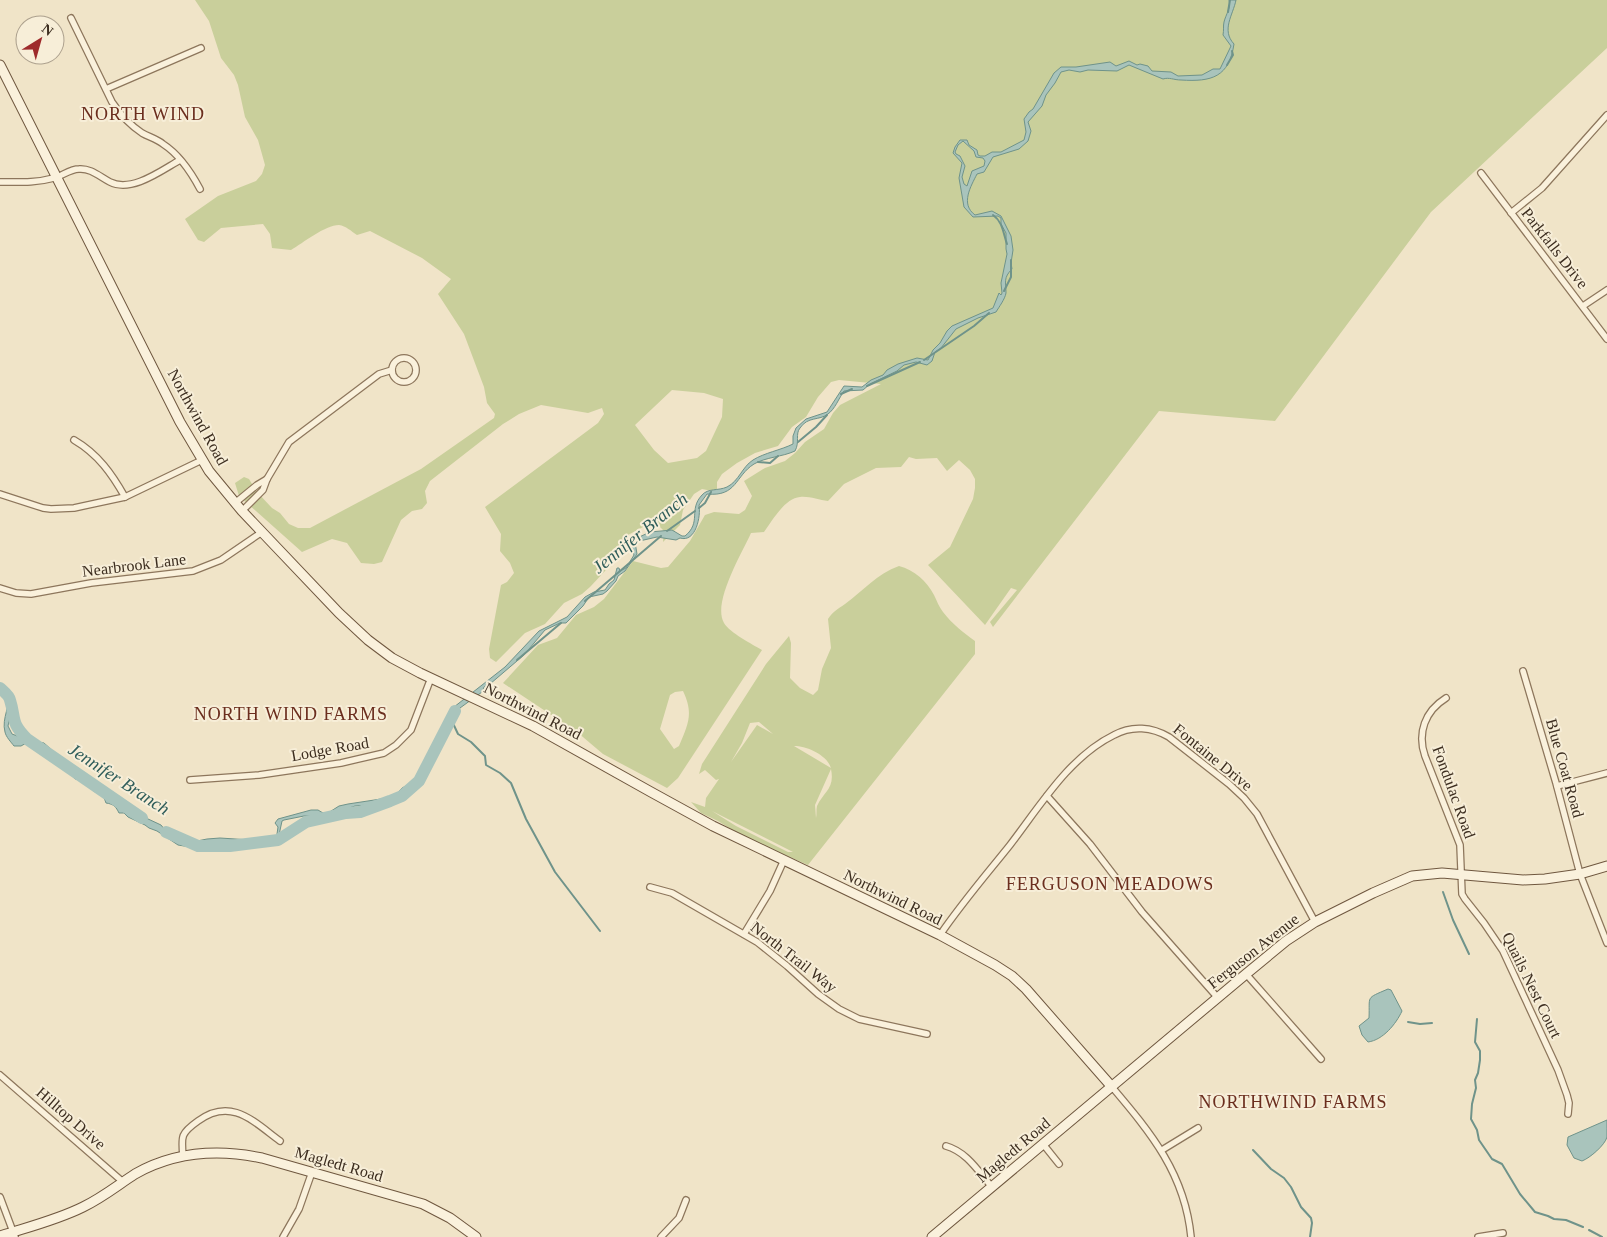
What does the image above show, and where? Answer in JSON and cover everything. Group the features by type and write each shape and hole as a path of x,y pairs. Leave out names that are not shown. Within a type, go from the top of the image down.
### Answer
{"street":[{"path":"71,18 112,102 130,124 162,144 180,160 200,189"},
{"path":"106,88 200,48"},
{"name":"Northwind Road","path":"0,65 180,422 202,460 242,511 339,613 368,640 392,658 550,735 678,807 940,936 995,965 1019,982 1112,1087 1162,1150 1182,1193 1191,1237"},
{"path":"1511,213 1542,188 1607,115"},
{"path":"0,182 42,181 56,178 78,169 94,173 114,184 128,185 138,182 180,160"},
{"name":"Parkfalls Drive","path":"1481,173 1607,339"},
{"path":"1583,306 1607,290"},
{"path":"403,358 410,360 416,370 412,379 404,382 394,377 392,370 394,363 403,358"},
{"path":"242,511 263,490 267,479 289,442 379,374 392,370"},
{"path":"74,440 84,445 106,466 114,476 125,497"},
{"path":"0,494 43,508 74,508 125,497 202,460"},
{"path":"235,503 267,479"},
{"name":"Nearbrook Lane","path":"0,588 31,594 92,583 193,572 221,560 262,532"},
{"name":"Blue Coat Road","path":"1523,671 1557,786 1580,874 1607,943"},
{"name":"Lodge Road","path":"190,780 259,776 318,767 384,753 396,745 411,730 431,678"},
{"name":"Fondulac Road","path":"1446,698 1424,722 1421,741 1425,756 1460,845 1462,874"},
{"name":"Fontaine Drive","path":"940,936 1064,775 1093,748 1114,734 1138,728 1158,731 1182,746 1244,798 1257,814 1315,922"},
{"path":"1557,786 1607,774"},
{"path":"1047,796 1090,844 1142,912 1218,998"},
{"path":"744,934 770,891 784,860"},
{"name":"Ferguson Avenue","path":"1112,1087 1286,941 1315,922 1373,892 1412,876 1442,873 1523,880 1544,879 1580,874 1607,866"},
{"name":"Quails Nest Court","path":"1462,874 1461,888 1465,899 1503,951 1558,1070 1569,1103 1568,1114"},
{"name":"North Trail Way","path":"650,887 672,893 744,934 769,951 818,994 843,1012 865,1021 927,1034"},
{"path":"1246,974 1321,1059"},
{"name":"Hilltop Drive","path":"0,1075 124,1182"},
{"name":"Magledt Road","path":"932,1237 1112,1087"},
{"name":"Magledt Road","path":"183,1156 182,1138 185,1131 205,1116 223,1110 238,1112 280,1141"},
{"path":"1162,1150 1198,1128"},
{"path":"1043,1144 1059,1164"},
{"path":"946,1146 959,1151 965,1156 992,1188"},
{"name":"Magledt Road","path":"0,1236 14,1234 77,1210 150,1167 183,1156 216,1153 262,1158 423,1204 450,1218 476,1237"},
{"path":"283,1237 299,1209 312,1172"},
{"path":"0,1197 14,1234"},
{"path":"661,1237 679,1218 686,1200"},
{"path":"1478,1237 1504,1233"}],"green space":[{"path":"195,0 1607,0 1607,48 1431,212 1275,421 1159,411 993,627 990,622 1017,590 1011,588 985,625 928,565 950,547 973,499 975,479 970,470 959,460 947,471 937,458 916,459 909,457 901,467 876,468 844,484 828,501 800,497 789,501 779,511 764,532 751,533 735,565 722,603 721,614 727,627 762,650 678,778 667,788 603,754 577,732 503,683 538,645 557,638 576,615 594,607 604,599 633,561 661,568 668,567 690,541 705,515 714,512 739,514 745,510 752,496 744,481 765,468 785,461 805,442 824,429 840,405 881,384 839,380 831,382 818,397 806,417 792,427 778,446 755,453 722,474 717,482 717,492 702,489 694,494 683,510 680,525 663,542 664,531 660,527 643,527 626,536 605,571 590,587 582,594 564,603 545,624 525,633 496,662 490,658 489,649 501,585 507,582 514,573 510,563 500,551 501,534 485,507 598,423 604,414 602,408 588,413 541,405 519,414 503,424 430,481 425,491 427,503 422,509 412,511 401,520 382,562 374,564 361,563 347,543 332,539 302,552 239,496 235,483 244,477 249,479 257,492 289,524 298,528 310,528 421,469 494,418 495,414 487,403 484,387 464,334 438,294 451,279 422,258 370,231 357,235 339,225 321,231 291,250 272,248 270,234 263,224 221,228 204,242 198,240 185,219 218,196 256,181 262,174 265,165 258,140 245,117 238,85 234,75 221,58 209,21","holes":["672,390 704,393 723,399 722,417 706,451 697,458 668,463 654,450 635,425","683,691 689,713 679,746 674,749 660,729 670,695"]},
{"path":"899,566 905,568 915,573 924,581 940,608 958,628 975,641 975,654 808,865 744,837 701,813 691,802 705,807 706,798 719,779 716,780 705,770 699,774 702,764 766,664 789,636 791,643 790,678 800,688 813,695 818,690 822,669 831,648 828,619 834,612 891,569","holes":["759,722 773,734 757,725 731,762 742,743 750,723","794,746 816,752 829,763 831,768","831,769 830,786 817,806 816,818 815,805","712,811 793,852 788,852 736,826"]}],"water":[{"name":"Jennifer Branch","path":"1229,0 1236,0 1228,28 1230,39 1234,44 1232,55 1223,70 1210,78 1202,80 1163,79 1129,65 1117,71 1088,70 1080,72 1069,70 1061,72 1046,95 1042,106 1028,122 1031,131 1028,141 1019,149 993,157 984,172 977,174 968,195 968,206 975,215 992,211 1001,216 1011,236 1013,250 1012,269 1006,278 1006,293 996,312 978,318 956,329 941,348 935,352 932,361 927,365 916,362 904,365 863,390 844,391 828,414 803,424 798,433 795,451 754,464 730,489 717,494 707,494 699,505 698,522 694,533 690,536 676,540 657,537 635,542 637,554 625,571 618,576 607,591 603,594 589,597 566,623 560,623 545,630 524,655 484,687 482,692 460,708 446,726 432,751 430,765 423,780 415,788 381,804 355,806 341,813 326,817 304,816 284,820 282,821 279,835 275,839 262,845 236,841 216,841 202,847 184,846 178,845 124,813 119,813 114,806 106,803 103,795 75,779 47,750 39,745 28,742 21,746 14,746 7,738 4,722 8,696 7,691 0,687 0,683 7,688 12,696 13,701 8,726 12,734 44,743 100,790 131,811 161,825 165,830 185,842 220,838 266,841 273,839 277,834 278,827 275,823 278,819 311,810 328,813 339,806 394,797 402,788 422,778 427,766 429,751 454,707 505,667 539,631 567,617 585,597 594,592 605,590 614,580 617,568 620,571 626,568 634,555 631,546 633,540 650,532 672,530 685,536 693,526 698,500 704,493 727,487 738,478 746,466 753,460 793,444 796,428 806,419 827,412 844,386 862,387 898,364 917,358 928,360 933,350 952,326 993,308 999,293 1001,295 1002,293 1001,283 1007,254 1006,233 1001,224 1001,218 998,216 973,217 964,207 959,178 962,163 953,153 960,140 967,140 969,145 977,150 978,155 985,156 992,152 1001,152 1024,140 1026,132 1024,119 1033,109 1054,73 1061,67 1076,67 1110,62 1116,66 1129,61 1137,65 1148,66 1152,71 1171,72 1178,76 1202,75 1213,69 1220,69 1231,46 1223,35","holes":["963,141 974,151 976,157 983,158 985,161 984,166 972,171 967,186 964,184 962,177 965,166 960,156 955,152 958,145"]},
{"path":"1388,989 1391,990 1402,1011 1384,1035 1368,1042 1362,1035 1359,1026 1369,1018 1370,999"},
{"path":"1607,1120 1607,1137 1600,1147 1582,1161 1574,1158 1567,1145 1568,1137"}],"waterway":[{"name":"Jennifer Branch","path":"1228,12 1230,0"},
{"name":"Jennifer Branch","path":"1227,65 1233,55 1232,51"},
{"name":"Jennifer Branch","path":"993,215 1001,224 1007,244"},
{"name":"Jennifer Branch","path":"1004,291 1011,277 1011,260"},
{"name":"Jennifer Branch","path":"924,360 974,326 989,313"},
{"name":"Jennifer Branch","path":"867,386 920,362"},
{"name":"Jennifer Branch","path":"841,394 852,389"},
{"name":"Jennifer Branch","path":"798,442 827,415"},
{"name":"Jennifer Branch","path":"758,462 770,463 778,456"},
{"name":"Jennifer Branch","path":"699,508 705,503 711,492"},
{"name":"Jennifer Branch","path":"667,531 695,511"},
{"name":"Jennifer Branch","path":"585,601 661,536"},
{"name":"Jennifer Branch","path":"517,660 561,623"},
{"name":"Jennifer Branch","path":"0,688 9,698 14,720 27,739 142,818"},
{"name":"Jennifer Branch","path":"166,832 198,846 230,846 278,840 306,822 346,813 360,812 402,796 419,781 455,711"},
{"path":"451,719 458,734 471,742 485,756 486,765 500,773 511,783 526,819 555,872 600,931"},
{"path":"1443,892 1453,920 1469,954"},
{"path":"1477,1019 1475,1042 1480,1051 1480,1060 1475,1080 1476,1088 1471,1119 1477,1130 1479,1140 1492,1159 1502,1164 1520,1194 1535,1212 1554,1219 1566,1220 1583,1227"},
{"path":"1408,1022 1432,1023"},
{"path":"1253,1150 1271,1169 1284,1178 1291,1187 1301,1207 1311,1218 1310,1237"},
{"path":"1589,1230 1602,1237"}],"district":[{"name":"NORTH WIND","path":"143,114"},
{"name":"NORTH WIND FARMS","path":"291,714"},
{"name":"FERGUSON MEADOWS","path":"1110,884"},
{"name":"NORTHWIND FARMS","path":"1293,1102"}]}
